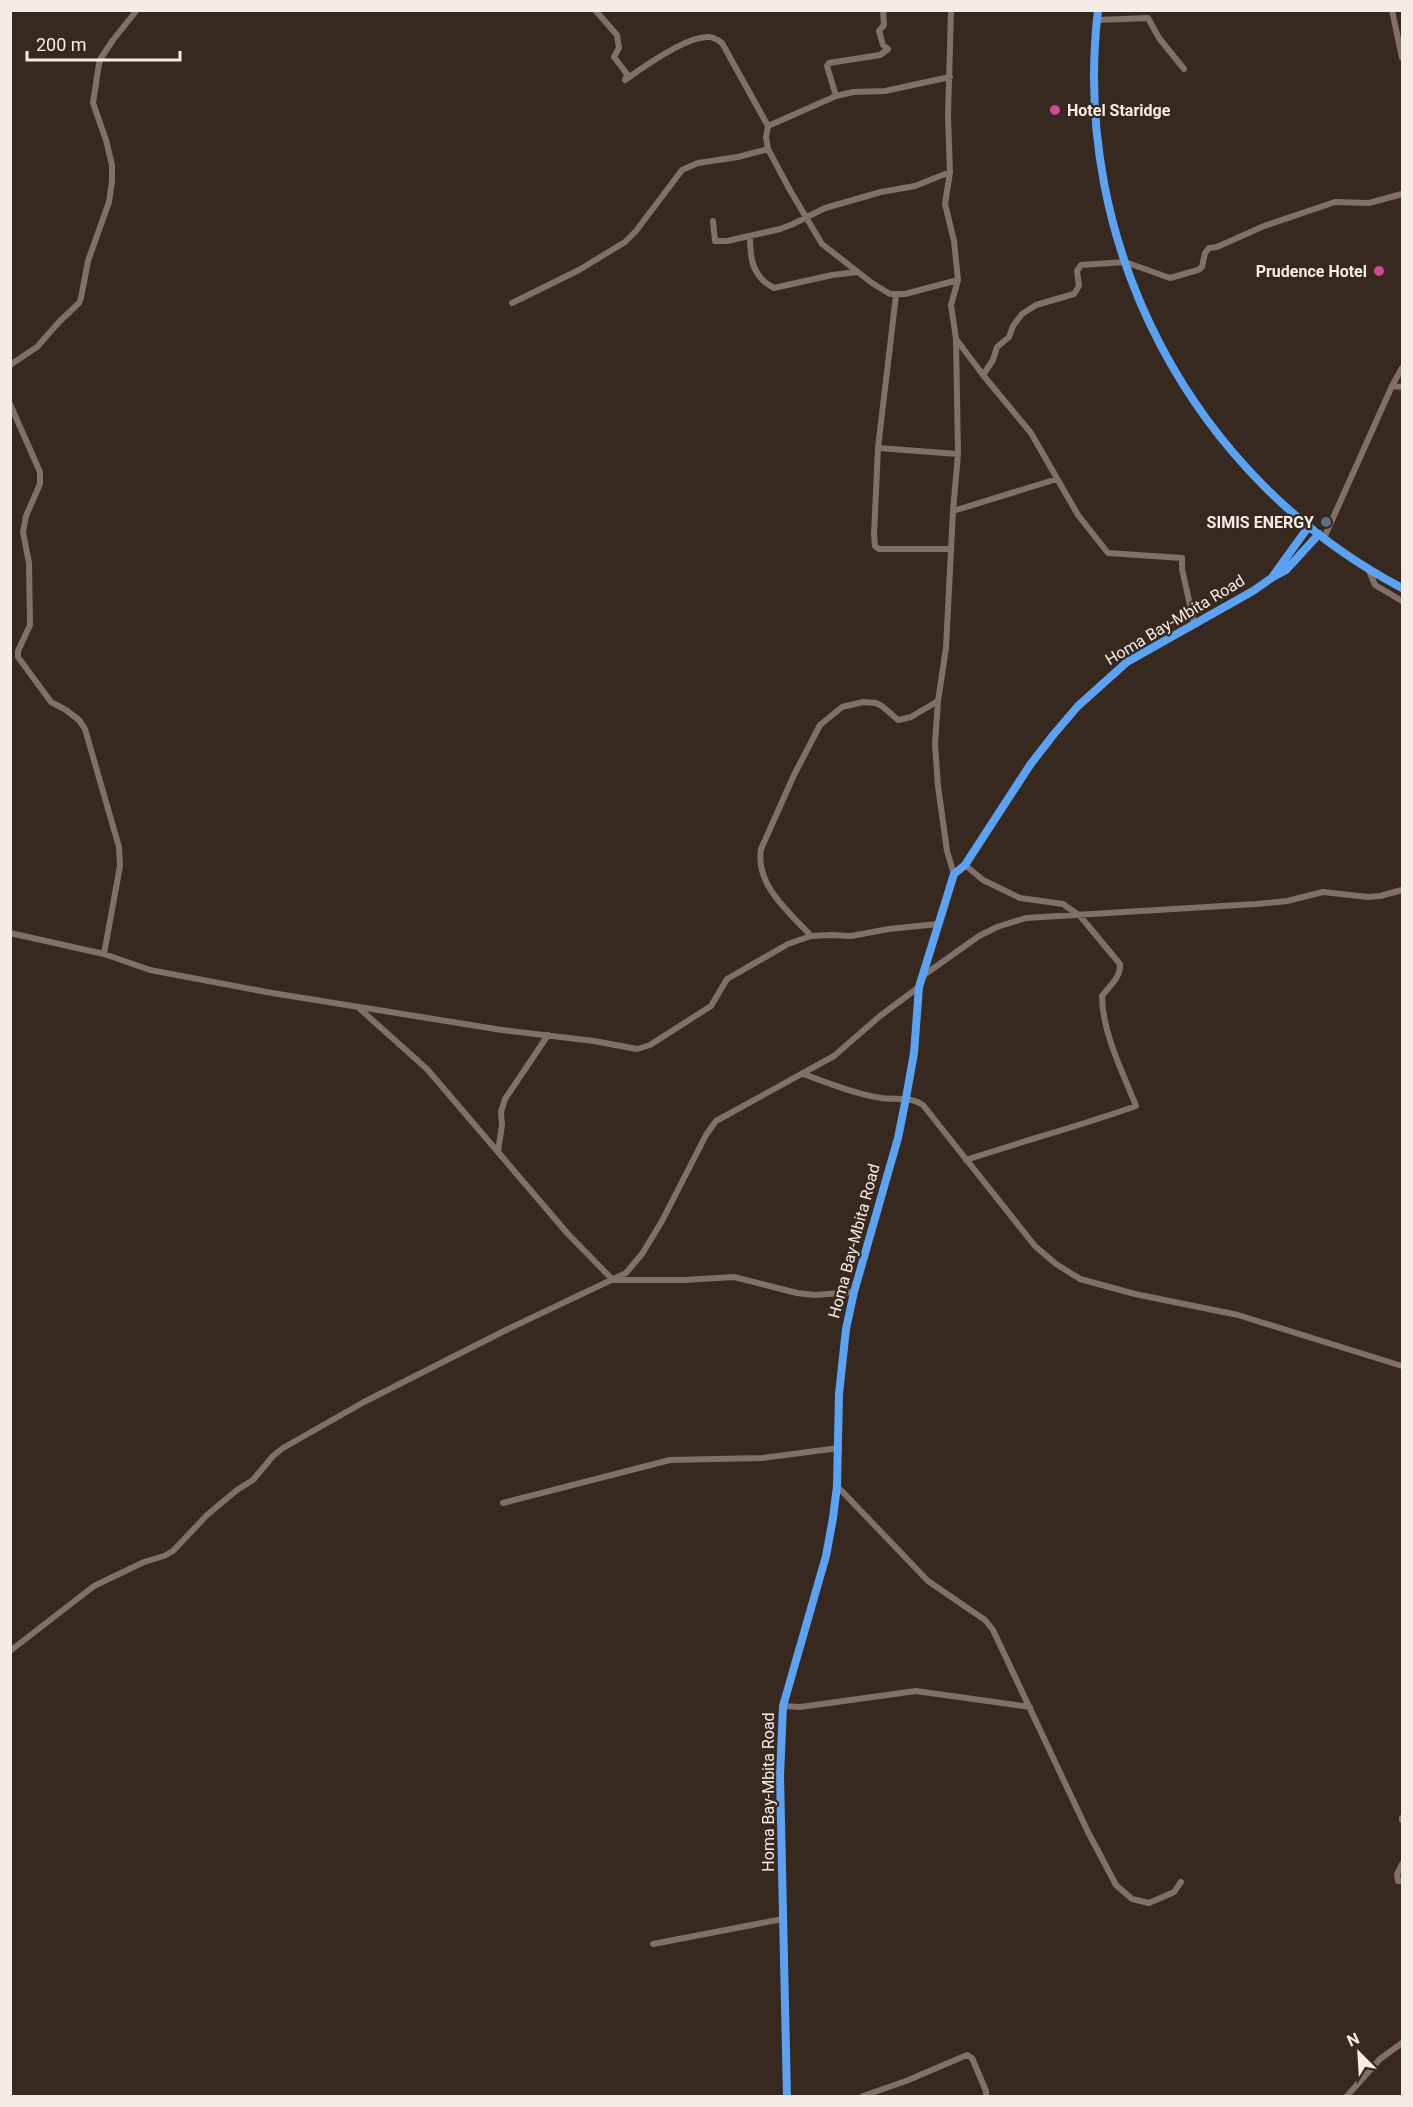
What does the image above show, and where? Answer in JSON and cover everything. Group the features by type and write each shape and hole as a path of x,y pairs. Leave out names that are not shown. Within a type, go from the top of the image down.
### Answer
{"highway":[{"path":"1098,10 1095,86 1100,157 1106,193 1125,262 1161,348 1201,413 1268,491 1322,536 1402,588"},
{"name":"Homa Bay-Mbita Road","path":"1273,577 1309,526"},
{"name":"Homa Bay-Mbita Road","path":"787,2097 780,1776 783,1706 826,1556 837,1486 839,1394 846,1329 854,1292 898,1138 914,1053 919,987 954,874 965,865 1030,765 1078,706 1127,662 1254,591 1293,564 1322,536"}],"street":[{"path":"10,365 37,346 58,322 80,303 88,261 109,201 112,181 112,165 106,140 93,103 99,64 113,40 137,10"},
{"path":"595,10 617,35 619,48 614,57 627,74 625,81 644,66 701,37 711,37 722,42 768,126 766,137 768,150 790,192 822,243 858,272 885,292 896,295 958,280"},
{"path":"836,96 827,66 829,63 880,55 888,49 883,45 879,31 884,25 883,10"},
{"path":"951,10 948,116 950,172 945,204 954,241 958,280 951,305 956,339 958,454 946,648 938,701 935,744 947,851 954,874"},
{"path":"1392,10 1402,58"},
{"path":"1097,21 1148,18 1184,69"},
{"path":"768,126 836,96 853,92 885,91 950,77"},
{"path":"512,303 579,270 625,242 682,170 698,163 768,150"},
{"path":"713,221 715,241 727,241 780,229 825,208 880,192 922,184 950,172"},
{"path":"983,375 993,360 997,347 1009,337 1013,326 1022,314 1036,305 1070,296 1077,291 1079,286 1077,270 1081,265 1125,262 1150,270 1162,277 1179,277 1202,267 1205,253 1209,248 1217,247 1264,226 1335,202 1369,203 1402,195"},
{"path":"750,236 750,256 757,274 774,288 832,275 858,272"},
{"path":"896,295 878,448 875,546 879,549 951,549"},
{"path":"956,339 1031,433 1078,515 1108,553 1182,558 1182,569 1194,623"},
{"path":"1322,536 1402,368"},
{"path":"1392,386 1402,387"},
{"path":"10,404 40,472 40,484 26,516 23,532 29,563 30,625 18,651 18,657 51,702 79,720 85,729 112,820 119,847 120,866 104,954"},
{"path":"878,448 958,454"},
{"path":"953,511 1057,479"},
{"path":"1368,568 1375,585 1402,601"},
{"path":"812,936 775,896 761,873 759,860 761,849 794,775 820,725 842,707 863,702 882,706 894,719 898,720 911,717 938,701"},
{"path":"965,865 983,880 1020,898 1063,904 1080,916 1120,964 1116,979 1102,996 1102,1008 1107,1028 1136,1106 966,1160"},
{"path":"924,975 979,936 1026,918 1287,901 1323,892 1354,896 1380,896 1402,890"},
{"path":"10,933 104,954 150,970 181,977 359,1008 608,1043 628,1048 644,1048 711,1006 723,983 732,975 788,944 812,936 831,934 851,936 888,929 938,924"},
{"path":"10,1651 94,1586 173,1551 207,1515 253,1480 273,1456 284,1448 364,1402 498,1334 626,1273 642,1254 662,1221 706,1135 717,1121 834,1056 880,1016 919,987"},
{"path":"359,1008 427,1069 568,1234 614,1280 734,1277 796,1293 815,1295 854,1292"},
{"path":"498,1151 502,1125 501,1112 505,1099 548,1035"},
{"path":"803,1074 880,1098 906,1098 922,1105 1035,1246 1056,1264 1080,1279 1135,1294 1238,1315 1402,1366"},
{"path":"503,1503 670,1460 762,1458 839,1448"},
{"path":"837,1486 928,1581 985,1620 993,1630 1088,1832 1116,1885 1132,1899 1149,1903 1174,1893 1181,1882"},
{"path":"783,1706 800,1707 916,1690 1030,1707"},
{"path":"1402,1864 1396,1874 1398,1881 1402,1881"},
{"path":"653,1944 783,1919"},
{"path":"1347,2097 1380,2059 1402,2043"},
{"path":"863,2097 967,2055 972,2058 986,2091 986,2097"}],"place":[{"name":"Hotel Staridge","path":"1055,110"},
{"name":"Prudence Hotel","path":"1379,271"},
{"name":"SIMIS ENERGY","path":"1326,522"}]}
